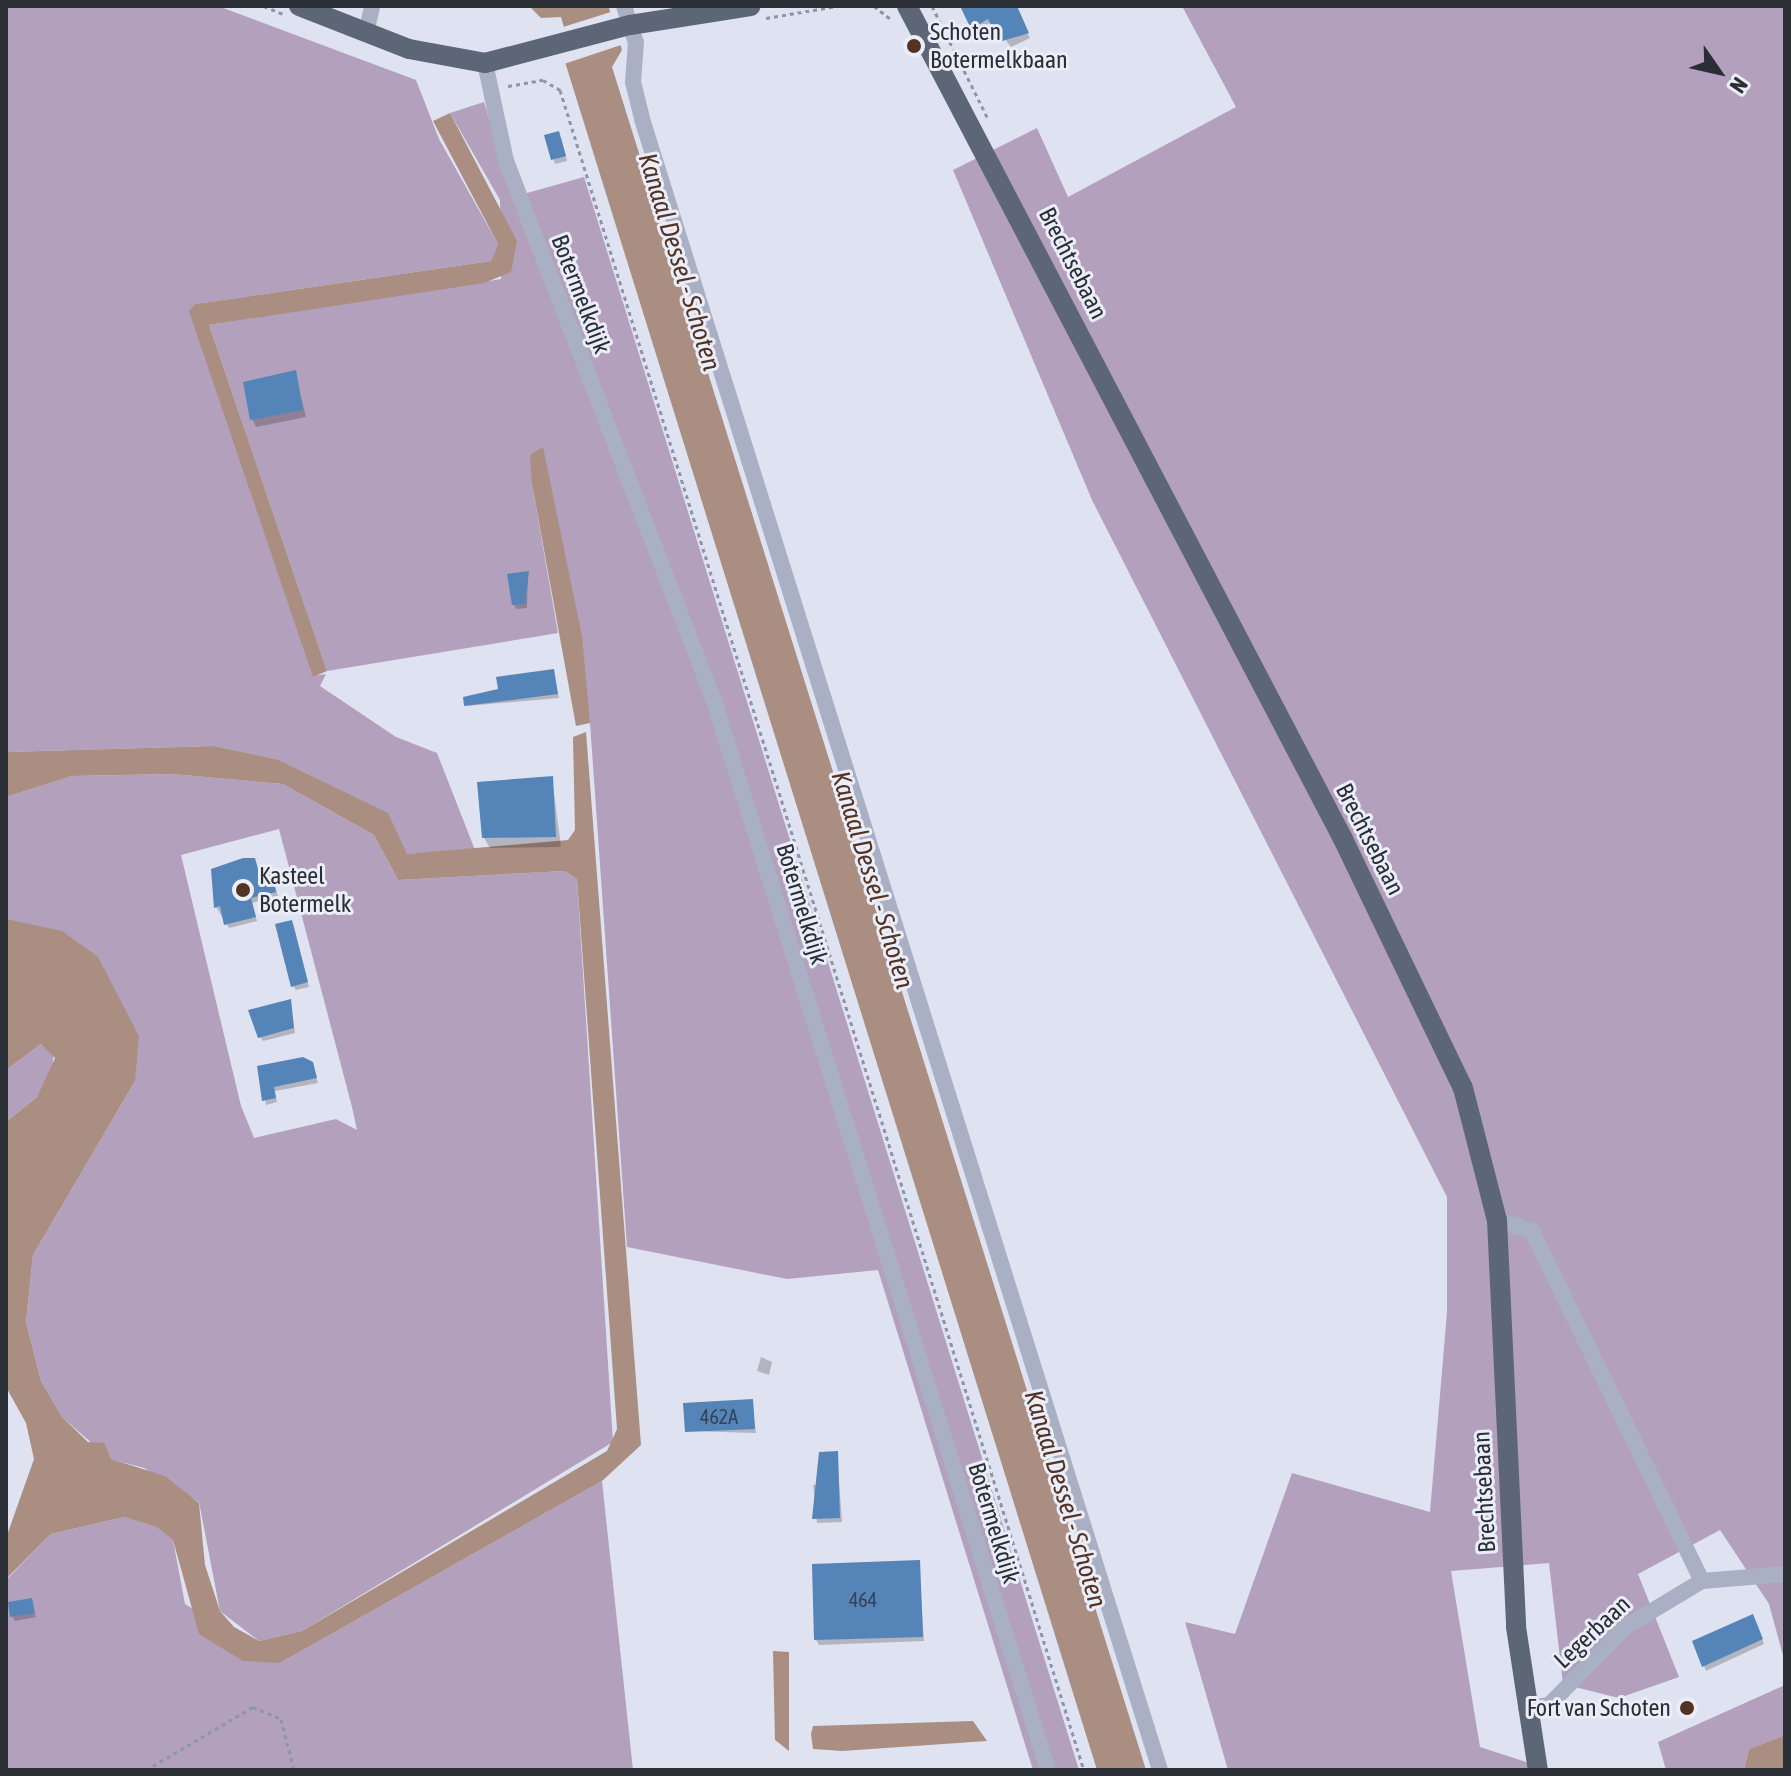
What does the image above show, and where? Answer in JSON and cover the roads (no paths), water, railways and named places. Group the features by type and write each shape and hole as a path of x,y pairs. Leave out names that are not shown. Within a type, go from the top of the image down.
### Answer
{"main road":[{"path":"299,6 429,55 485,63 541,52 624,20 751,6"},
{"name":"Brechtsebaan","path":"899,13 1356,867 1463,1088 1497,1220 1526,1708 1538,1770"}],"street":[{"path":"366,33 372,6"},
{"path":"624,20 642,119 1160,1770"},
{"name":"Botermelkdijk","path":"485,63 506,161 714,701 1048,1770"},
{"path":"1497,1220 1532,1231 1702,1581"},
{"name":"Legerbaan","path":"1526,1708 1549,1705 1627,1626 1702,1581 1785,1574"}],"place":[{"name":"Schoten Botermelkbaan","path":"914,46"},
{"name":"Kasteel Botermelk","path":"243,890"},
{"name":"Fort van Schoten","path":"1687,1708"}],"water label":[{"name":"Kanaal Dessel - Schoten","path":"679,262"},
{"name":"Kanaal Dessel - Schoten","path":"872,880"},
{"name":"Kanaal Dessel - Schoten","path":"1065,1499"}]}
